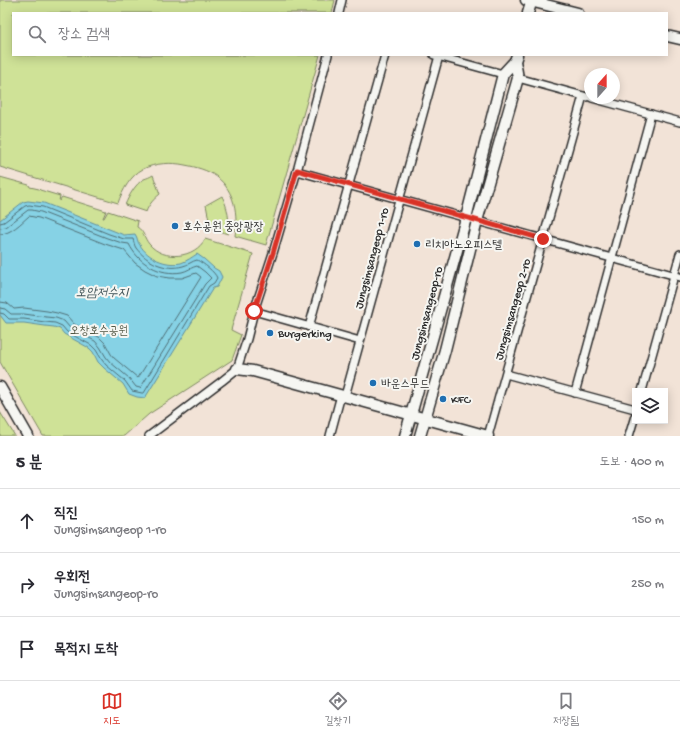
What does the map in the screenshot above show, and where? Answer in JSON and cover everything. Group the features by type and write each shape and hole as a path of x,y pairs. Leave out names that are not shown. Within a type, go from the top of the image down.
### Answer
{"street":[{"path":"339,12 342,0"},
{"path":"528,12 530,0 574,12"},
{"path":"668,36 680,39"},
{"path":"149,436 237,369 273,253 328,56"},
{"path":"309,327 385,56"},
{"path":"437,56 503,74"},
{"name":"Jungsimsangeop 1-ro","path":"330,436 360,341 437,56"},
{"name":"Jungsimsangeop-ro","path":"405,436 466,218 503,74 516,58"},
{"name":"Jungsimsangeop-ro","path":"420,436 445,350 477,221 518,78 516,58"},
{"path":"518,78 584,96"},
{"name":"Jungsimsangeop 2-ro","path":"488,436 543,239 586,104"},
{"path":"614,104 680,122"},
{"path":"575,393 651,114"},
{"path":"297,170 677,276"},
{"path":"643,388 677,276 680,254"},
{"path":"254,311 360,341"},
{"path":"237,369 252,371 488,436"},
{"path":"506,374 632,409"},
{"path":"0,387 28,436"},
{"path":"629,436 633,424"}],"green space":[{"path":"0,0 335,0 332,12 12,12 12,56 320,56 266,245 235,236 236,219 234,204 228,189 210,172 198,168 169,163 153,165 143,169 135,175 128,184 118,203 0,167"},
{"path":"153,175 160,194 152,202 146,212 125,205 135,187 144,179"},
{"name":"오창호수공원","path":"0,177 60,196 59,201 62,197 106,211 103,218 108,211 138,221 137,227 141,230 149,244 155,250 163,253 171,255 187,254 200,245 205,239 253,254 231,330 241,335 232,360 149,414 124,436 43,436 0,362"},
{"path":"222,196 228,215 228,234 208,228 209,220 206,205"},
{"path":"0,412 15,436 0,436"}],"water":[{"name":"호암저수지","path":"28,201 44,203 124,235 135,234 143,250 152,257 163,262 175,264 181,263 197,254 219,271 222,277 217,287 213,288 145,398 129,394 123,384 98,362 93,352 89,348 64,334 60,329 24,323 6,323 0,315 0,220 23,202"}],"place":[{"name":"호수공원 중앙광장","path":"175,226"},
{"name":"리치아노오피스텔","path":"417,244"},
{"name":"Burgerking","path":"270,333"},
{"name":"바운스무드","path":"373,383"},
{"name":"KFC","path":"443,399"}],"route":[{"path":"254,311 273,253 297,170 543,239"}]}
